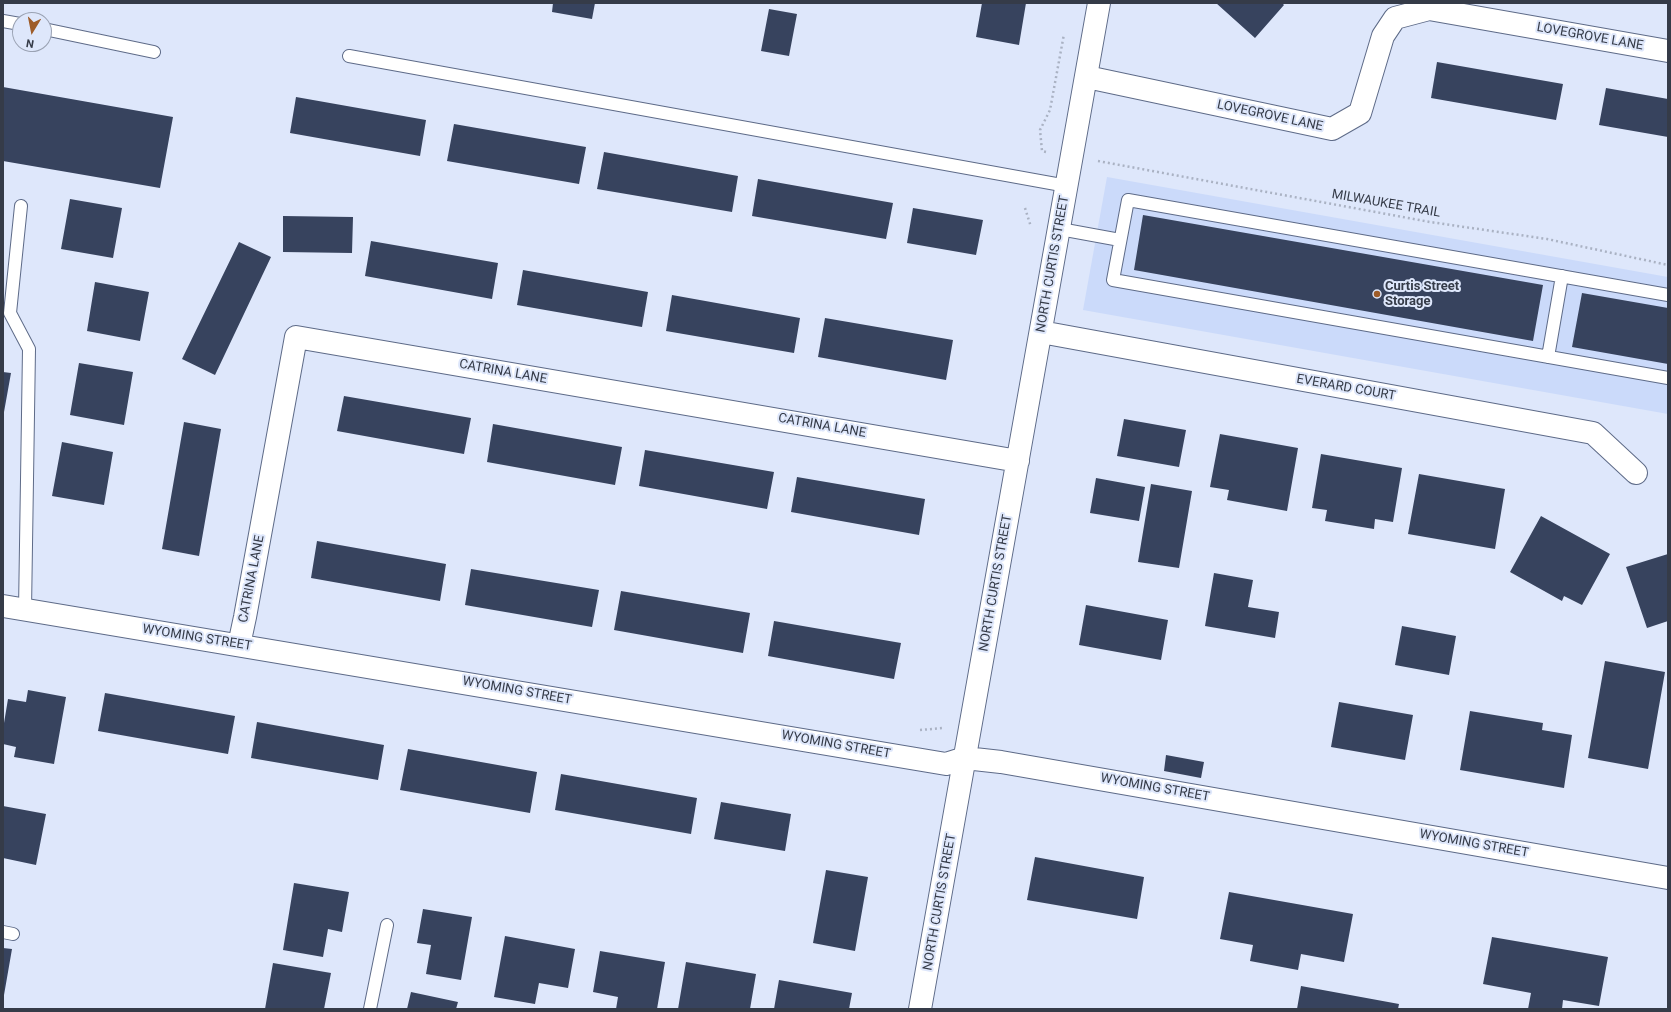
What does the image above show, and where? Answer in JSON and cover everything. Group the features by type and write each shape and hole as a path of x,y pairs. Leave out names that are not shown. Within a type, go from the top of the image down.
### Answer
{"street":[{"name":"NORTH CURTIS STREET","path":"920,1009 1073,157 1099,3"},
{"name":"LOVEGROVE LANE","path":"1087,77 1332,129 1360,113 1383,36 1395,18 1429,9 1668,51"},
{"name":"EVERARD COURT","path":"1041,332 1593,434 1636,473"},
{"name":"CATRINA LANE","path":"239,644 296,337 1018,461"},
{"name":"WYOMING STREET","path":"3,606 239,644 946,764 965,758 1246,804 1668,878"}],"lane":[{"path":"52,31 154,52"},
{"path":"349,56 1067,186"},
{"path":"1668,295 1128,200 1113,280 1668,378"},
{"path":"21,206 10,313 29,349 25,610"},
{"path":"1060,229 1120,240"},
{"path":"1548,357 1562,276"},
{"path":"370,1009 387,925"}],"path":[{"path":"1042,151 1040,130 1050,110 1066,26"},
{"name":"MILWAUKEE TRAIL","path":"1101,161 1430,222 1547,239 1668,265"},
{"path":"920,730 951,728"}],"shaded area":[{"name":"Curtis Street Storage","path":"1107,177 1668,277 1668,414 1083,310"}],"building":[{"path":"553,3 595,3 592,19 552,12"},
{"path":"982,3 1026,3 1019,45 976,37"},
{"path":"1216,3 1282,3 1284,5 1255,38"},
{"path":"769,9 797,14 789,56 761,51"},
{"path":"1437,62 1563,84 1556,120 1431,98"},
{"path":"3,87 173,117 160,188 3,161"},
{"path":"1606,88 1668,99 1668,137 1599,125"},
{"path":"296,97 426,120 420,156 290,133"},
{"path":"454,124 586,147 579,184 447,161"},
{"path":"604,152 738,176 732,212 597,189"},
{"path":"758,179 893,203 886,239 752,216"},
{"path":"70,199 122,208 113,258 61,249"},
{"path":"913,208 983,220 976,255 907,243"},
{"path":"1143,215 1543,285 1533,341 1134,270"},
{"path":"283,216 353,217 352,253 283,252"},
{"path":"371,241 498,263 492,299 365,276"},
{"path":"239,242 271,257 215,375 182,359"},
{"path":"523,270 648,292 642,327 517,305"},
{"path":"95,282 149,292 140,341 87,331"},
{"path":"1582,293 1668,308 1668,364 1572,347"},
{"path":"672,295 800,318 794,353 666,331"},
{"path":"825,318 953,340 946,380 818,357"},
{"path":"79,363 133,372 124,425 70,415"},
{"path":"3,372 11,373 4,412 3,412"},
{"path":"344,396 471,418 464,454 337,431"},
{"path":"1124,419 1186,430 1179,467 1117,456"},
{"path":"184,422 221,429 199,556 162,549"},
{"path":"493,424 622,447 615,485 487,462"},
{"path":"1220,434 1298,448 1287,511 1227,500 1229,490 1210,487"},
{"path":"62,442 113,452 104,505 52,496"},
{"path":"645,450 774,472 767,509 639,486"},
{"path":"1321,454 1402,468 1393,522 1375,519 1374,529 1325,521 1327,510 1312,508"},
{"path":"1419,474 1505,489 1495,549 1408,534"},
{"path":"797,477 925,499 919,535 791,512"},
{"path":"1096,478 1145,487 1139,521 1090,513"},
{"path":"1151,484 1192,491 1179,568 1138,562"},
{"path":"1541,516 1610,554 1582,605 1564,596 1562,601 1510,572"},
{"path":"317,541 446,564 440,601 311,578"},
{"path":"1668,554 1668,621 1647,628 1626,567"},
{"path":"471,569 599,590 592,627 465,605"},
{"path":"1214,573 1253,580 1248,607 1279,612 1275,638 1205,626"},
{"path":"621,591 750,613 743,653 614,630"},
{"path":"1086,605 1168,620 1161,660 1079,645"},
{"path":"774,621 901,643 894,679 768,656"},
{"path":"1402,626 1456,636 1449,675 1395,665"},
{"path":"1605,661 1665,672 1648,769 1588,758"},
{"path":"28,690 66,697 54,764 14,757 16,747 3,744 3,729 8,699 26,702"},
{"path":"105,693 235,716 228,754 98,731"},
{"path":"1339,702 1413,715 1405,760 1331,747"},
{"path":"1470,711 1543,723 1542,730 1572,735 1564,788 1460,770"},
{"path":"257,722 384,745 378,780 251,758"},
{"path":"408,749 537,772 530,813 400,790"},
{"path":"1166,755 1204,762 1201,778 1164,771"},
{"path":"561,774 697,798 691,834 555,810"},
{"path":"721,802 791,814 785,851 714,839"},
{"path":"3,806 46,814 36,865 3,858"},
{"path":"1035,857 1144,877 1137,919 1027,900"},
{"path":"826,870 868,877 855,951 813,943"},
{"path":"294,883 349,892 342,932 328,929 323,957 283,950"},
{"path":"1229,892 1353,914 1344,962 1301,954 1298,970 1250,961 1253,945 1220,939"},
{"path":"423,909 472,917 461,980 426,974 431,945 417,943"},
{"path":"505,936 575,949 568,988 539,983 535,1004 494,997"},
{"path":"1492,937 1608,957 1599,1006 1563,1000 1562,1009 1528,1009 1531,993 1483,984"},
{"path":"3,948 12,949 4,995 3,995"},
{"path":"600,951 665,962 657,1009 616,1009 618,997 593,992"},
{"path":"686,962 756,974 750,1009 678,1009"},
{"path":"273,963 331,973 324,1009 265,1009"},
{"path":"779,980 852,993 849,1009 774,1009"},
{"path":"1301,986 1399,1004 1398,1009 1297,1009"},
{"path":"411,992 458,1002 456,1009 407,1009"}],"place":[{"name":"Curtis Street Storage","path":"1377,294"}]}
